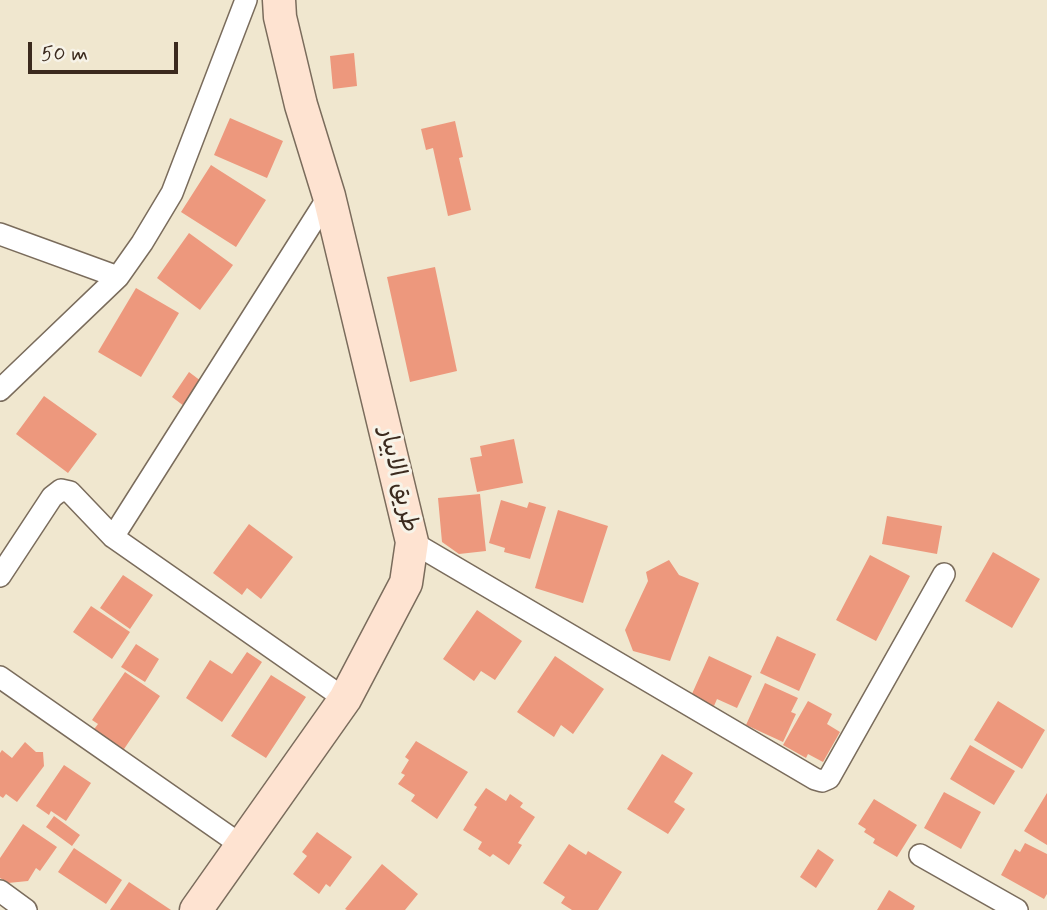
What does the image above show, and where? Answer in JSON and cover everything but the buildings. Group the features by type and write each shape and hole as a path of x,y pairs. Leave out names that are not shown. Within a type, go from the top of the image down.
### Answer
{"main road":[{"name":"طريق الابيار","path":"197,910 345,699 407,583 412,542 329,196 301,105 280,17 279,0"}],"street":[{"path":"0,390 118,277 142,243 172,194 246,0"},
{"path":"113,537 329,196"},
{"path":"0,234 118,277"},
{"path":"0,576 52,497 61,490 70,492 113,537 345,699"},
{"path":"412,542 822,781 829,778 944,574"},
{"path":"0,677 241,845"},
{"path":"920,855 1017,910"},
{"path":"0,891 26,910"}]}
